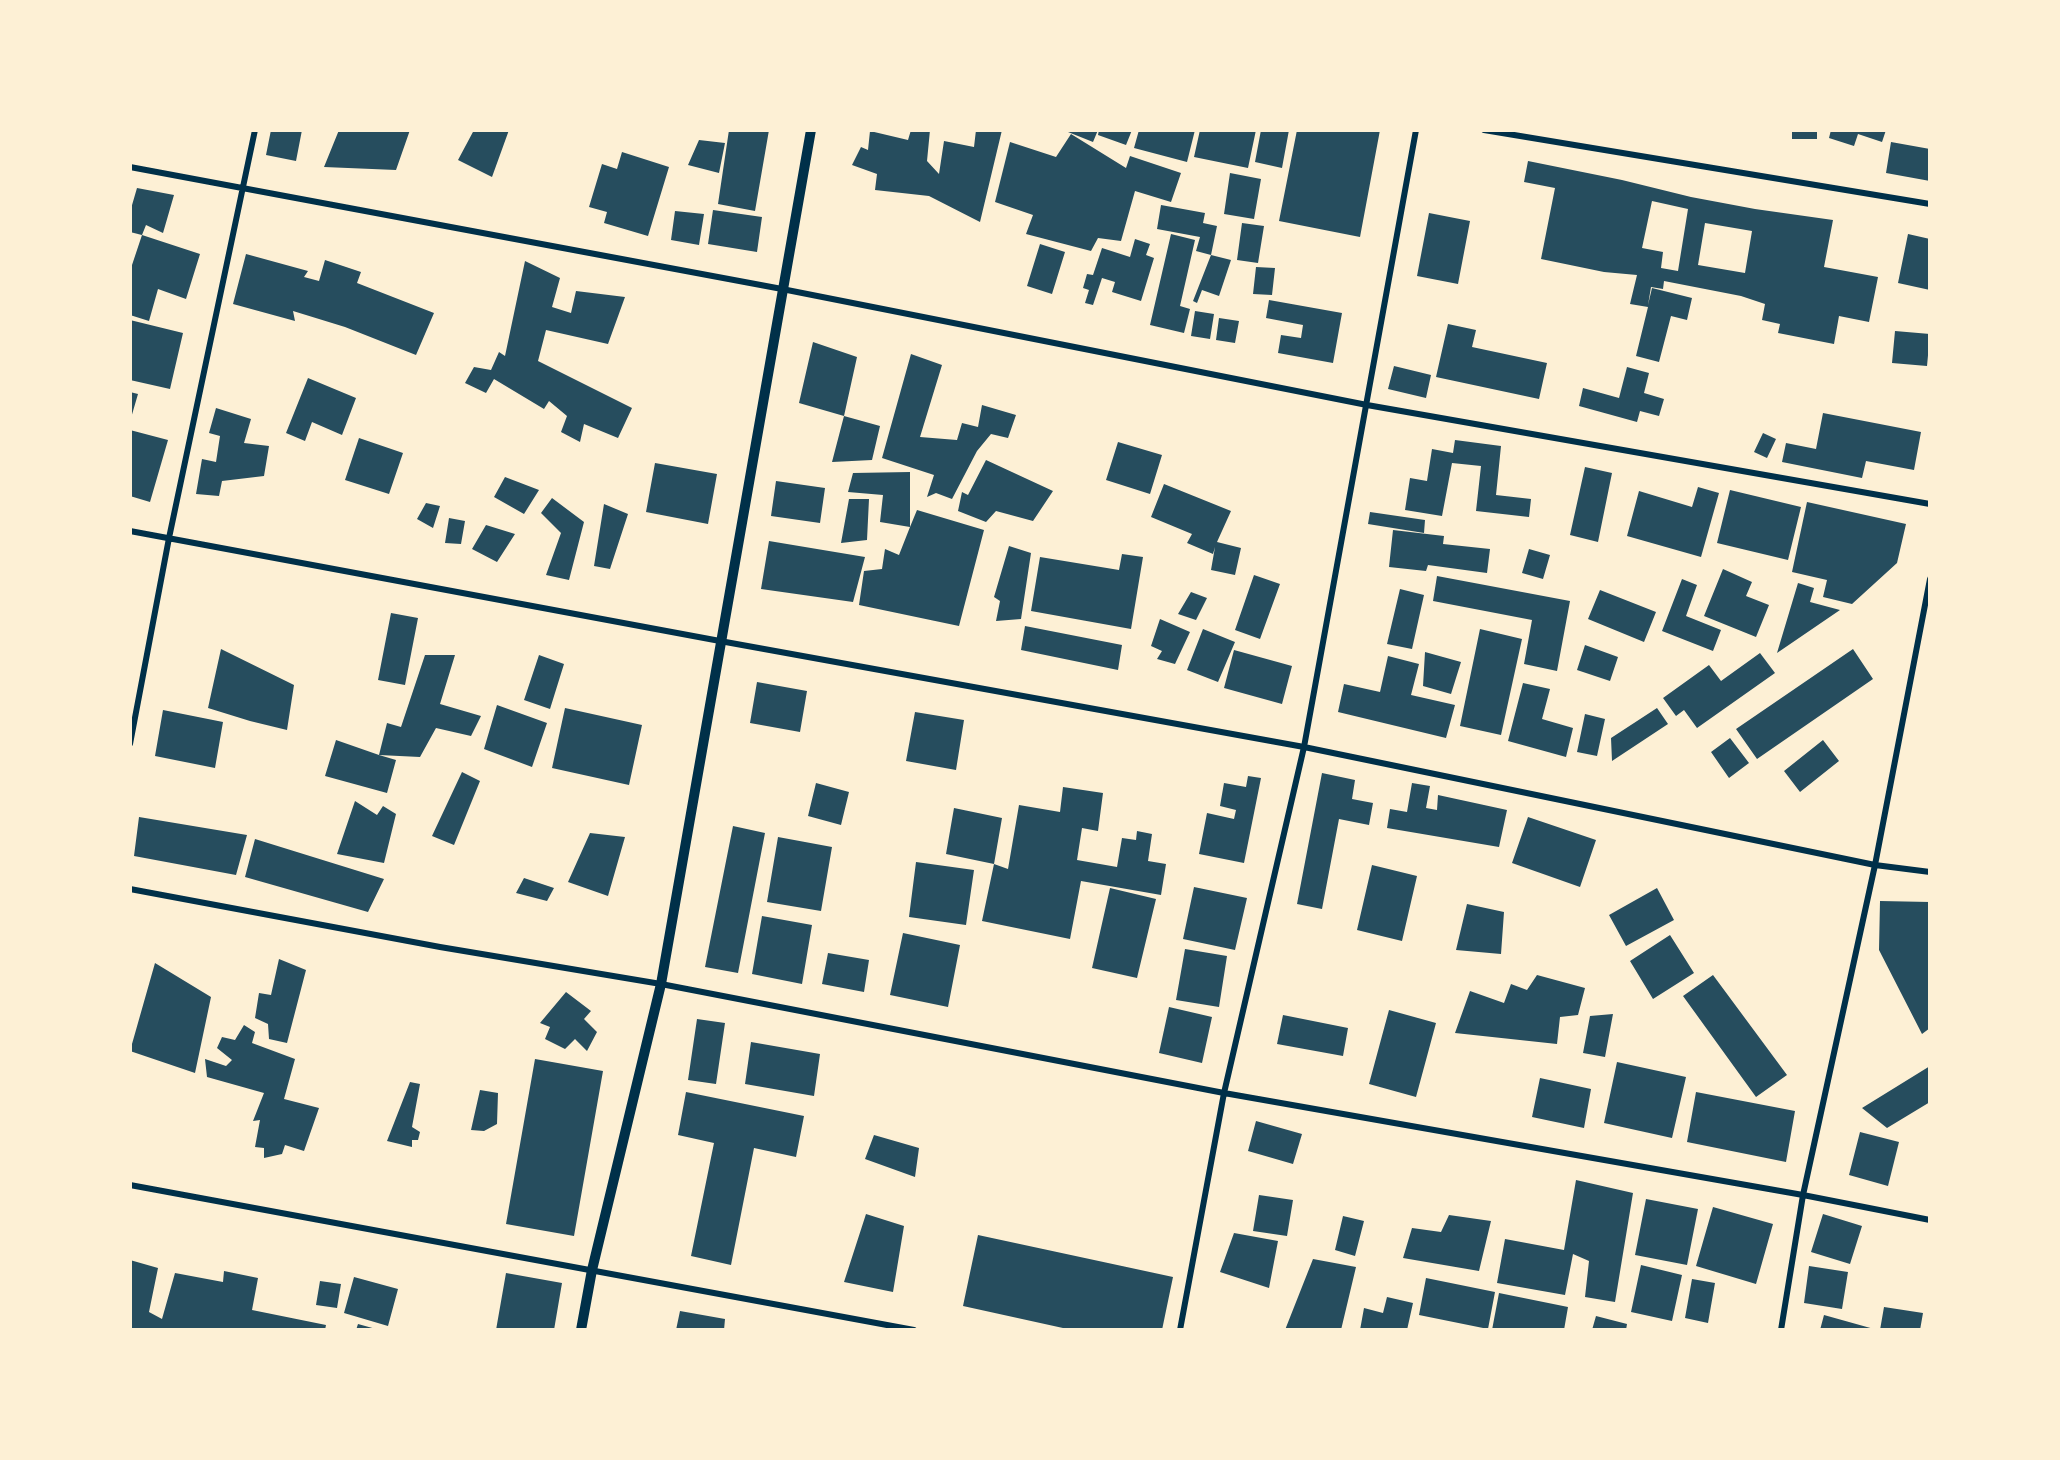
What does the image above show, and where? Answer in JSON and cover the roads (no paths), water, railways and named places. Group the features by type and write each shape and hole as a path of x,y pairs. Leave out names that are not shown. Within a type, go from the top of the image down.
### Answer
{"street":[{"path":"130,744 169,538 255,130"},
{"path":"581,1329 592,1270 661,984 811,130"},
{"path":"1180,1329 1224,1093 1304,747 1368,405 1416,130"},
{"path":"1484,130 1929,204"},
{"path":"130,167 782,289 1368,405 1929,504"},
{"path":"130,531 1304,747 1875,865 1929,872"},
{"path":"1781,1329 1803,1195 1875,865 1929,579"},
{"path":"130,889 440,947 661,984 1224,1093 1803,1195 1929,1220"},
{"path":"130,1185 914,1329"}]}
